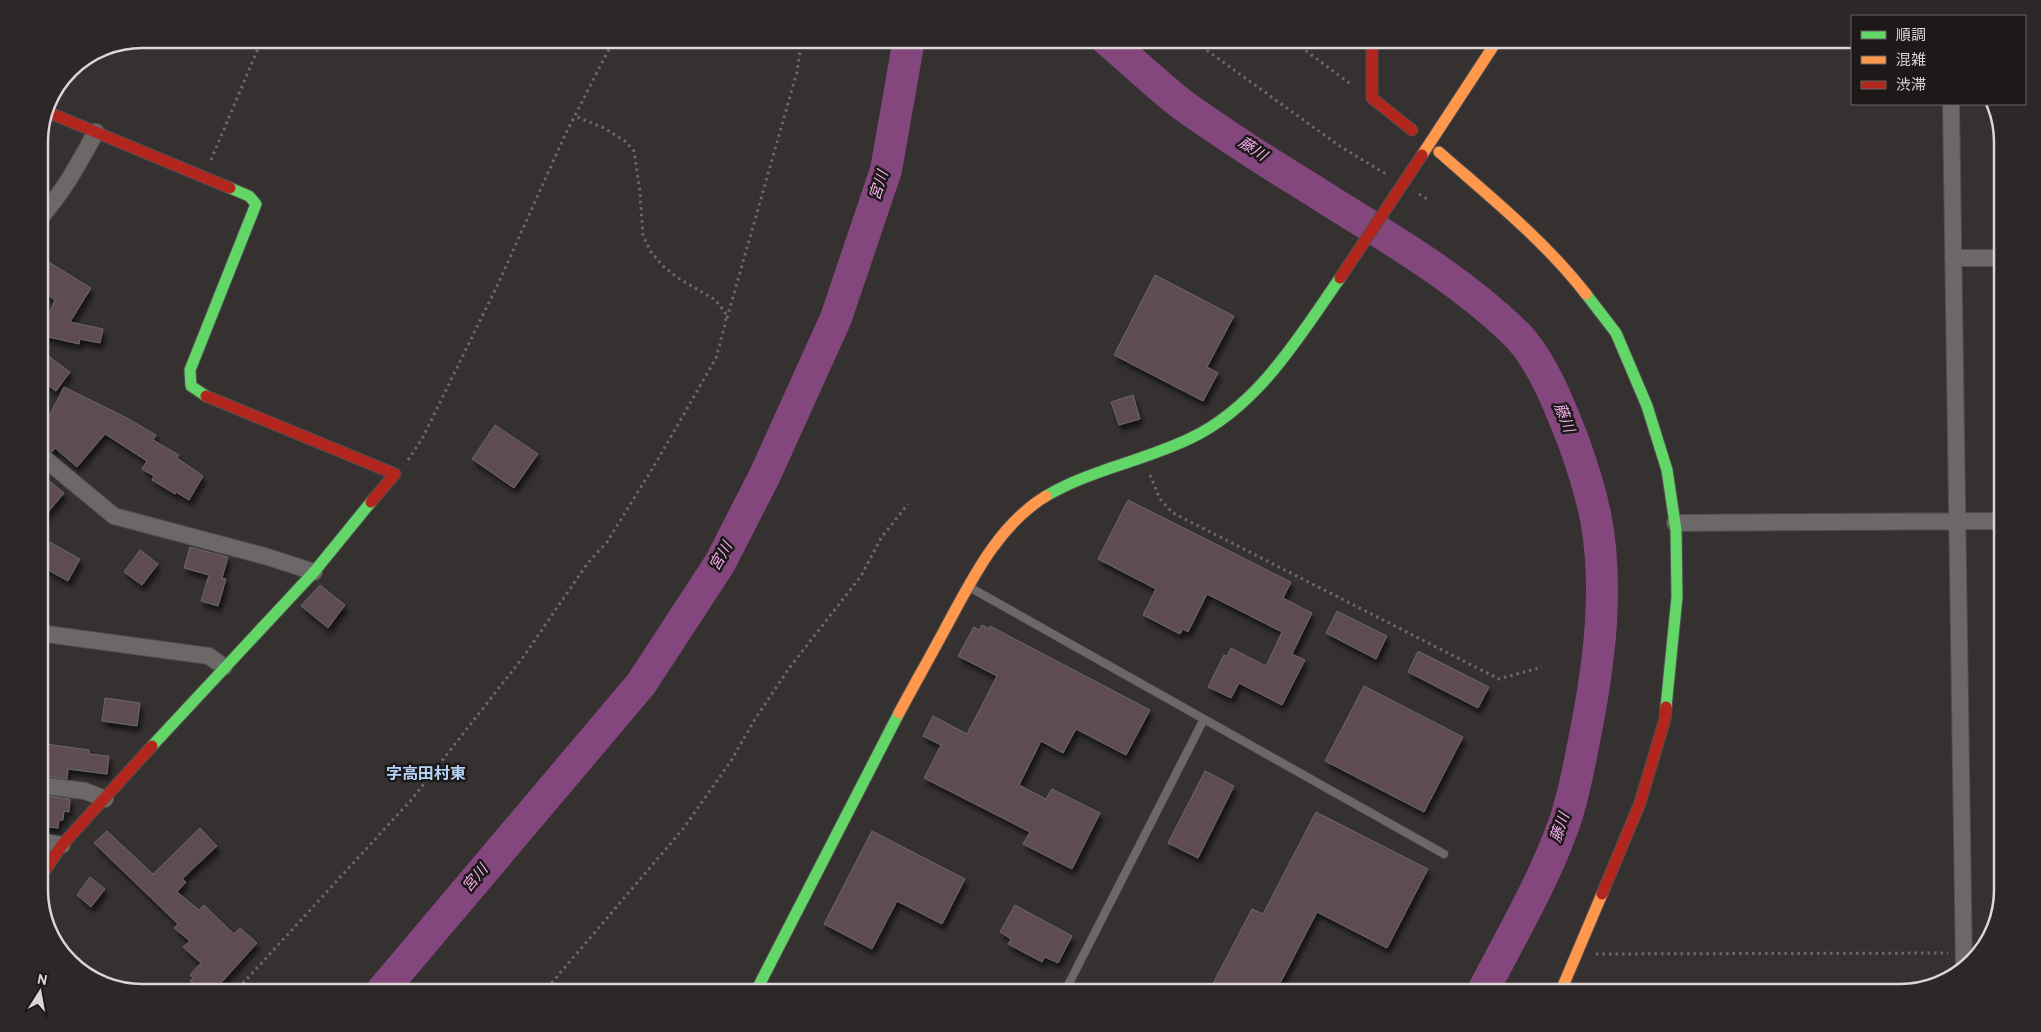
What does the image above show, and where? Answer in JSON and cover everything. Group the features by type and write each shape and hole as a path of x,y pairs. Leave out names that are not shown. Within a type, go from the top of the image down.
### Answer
{"street":[{"path":"1372,48 1372,98 1412,130"},
{"path":"760,984 901,707 994,543 1025,511 1059,488 1191,438 1241,405 1264,381 1314,315 1492,48"},
{"path":"1951,105 1964,959"},
{"path":"48,866 62,845 224,667 314,572 395,474 207,397 192,386 190,370 256,204 249,196 52,114"},
{"path":"48,209 70,179 96,132"},
{"path":"1439,152 1491,196 1575,280 1616,334 1647,406 1667,470 1675,523 1677,597 1673,653 1664,719 1640,803 1564,984"},
{"path":"1953,258 1993,258"},
{"path":"48,461 114,516 268,557 314,572"},
{"path":"1675,523 1994,521"},
{"path":"48,634 209,656 224,667"},
{"path":"48,786 86,791 105,799"},
{"path":"48,843 62,845"}],"lane":[{"path":"969,587 1444,854"},
{"path":"1069,984 1204,719"}],"path":[{"path":"204,177 258,48"},
{"path":"395,474 406,464 423,437 498,284 575,116 609,48"},
{"path":"242,984 412,799 524,656 587,564 607,542 657,461 716,358 797,72 801,48"},
{"path":"1204,48 1341,147 1388,175"},
{"path":"1302,48 1372,98"},
{"path":"575,116 604,128 625,141 634,151 640,192 643,236 651,252 663,266 678,278 714,299 726,312 726,321"},
{"path":"1411,189 1427,199"},
{"path":"1143,455 1154,488 1160,499 1173,513 1499,679 1542,667"},
{"path":"551,984 683,829 731,761 790,667 861,576 881,538 908,504"},
{"path":"1577,954 1963,960"}],"building":[{"path":"48,262 91,288 70,322 103,329 100,343 80,339 79,344 48,337 48,316 55,300 48,295"},
{"path":"1155,275 1234,316 1207,367 1218,373 1203,401 1114,355"},
{"path":"48,356 70,372 56,391 48,385"},
{"path":"64,387 127,418 156,435 153,440 179,455 177,458 203,476 189,500 176,492 175,494 152,480 154,476 142,469 147,461 105,434 77,467 55,448 52,452 48,449 48,418"},
{"path":"1133,395 1140,419 1119,425 1111,402"},
{"path":"495,425 538,454 514,488 472,459"},
{"path":"48,480 64,493 48,512"},
{"path":"1128,500 1291,582 1283,598 1312,613 1292,654 1305,660 1282,705 1239,683 1231,698 1208,687 1224,655 1227,656 1231,648 1266,666 1282,632 1207,594 1188,632 1183,629 1180,634 1143,615 1156,589 1098,559"},
{"path":"50,542 80,559 68,581 48,570 48,546"},
{"path":"190,547 228,557 222,578 226,579 218,606 201,601 209,575 184,568"},
{"path":"140,550 158,564 142,585 124,572"},
{"path":"320,585 345,605 328,628 301,606"},
{"path":"1337,611 1387,636 1376,659 1326,633"},
{"path":"982,625 989,629 990,626 1150,710 1126,755 1076,729 1063,753 1041,741 1019,785 1046,799 1052,789 1100,813 1072,869 1023,844 1030,832 924,778 941,745 923,736 933,716 967,734 997,676 958,656 974,627 979,630"},
{"path":"1418,651 1489,687 1478,708 1408,672"},
{"path":"1364,686 1463,737 1424,812 1325,761"},
{"path":"105,698 140,703 137,726 102,721"},
{"path":"48,744 89,750 89,754 109,756 107,774 68,769 67,779 48,776"},
{"path":"1205,771 1234,786 1198,858 1168,843"},
{"path":"48,796 70,799 69,812 64,811 63,820 59,820 58,828 48,827"},
{"path":"1316,812 1428,869 1387,948 1317,912 1280,984 1213,984 1252,909 1263,914"},
{"path":"200,828 217,846 182,879 186,882 177,892 199,910 204,905 234,934 240,928 257,943 220,984 194,984 190,981 193,978 190,975 201,963 183,947 190,941 174,928 178,924 94,843 107,831 153,874"},
{"path":"872,831 965,879 942,924 897,901 872,949 824,924"},
{"path":"90,877 105,889 91,907 77,895"},
{"path":"1015,905 1072,936 1058,963 1045,957 1042,962 1008,944 1011,939 1000,932"}],"waterway":[{"name":"宮川","path":"388,984 641,684 720,563 765,475 836,318 886,170 907,48"},
{"name":"藤川","path":"1116,48 1164,90 1215,128 1442,273 1491,311 1514,332 1533,355 1549,384 1569,429 1589,490 1600,546 1602,573 1601,628 1594,682 1576,780 1564,824 1536,889 1487,984"}],"traffic: fast":[{"path":"206,396 191,386 190,370 256,204 249,196 230,188"},
{"path":"1046,496 1081,479 1191,438 1237,408 1257,389 1293,346 1340,278"},
{"path":"1586,294 1616,333 1647,406 1667,470 1676,530 1677,597 1666,707"},
{"path":"152,746 314,572 371,502"},
{"path":"760,984 899,713"}],"traffic: slow":[{"path":"1422,155 1492,48"},
{"path":"1439,152 1534,237 1570,274 1586,294"},
{"path":"899,713 987,555 1014,522 1046,496"},
{"path":"1564,984 1602,894"}],"traffic: jam":[{"path":"1372,48 1372,98 1412,130"},
{"path":"52,114 230,188"},
{"path":"1340,278 1422,155"},
{"path":"206,396 395,474 371,502"},
{"path":"1602,894 1640,803 1665,719 1666,707"},
{"path":"48,866 62,845 152,746"}],"district":[{"name":"字高田村東","path":"426,775"}]}
